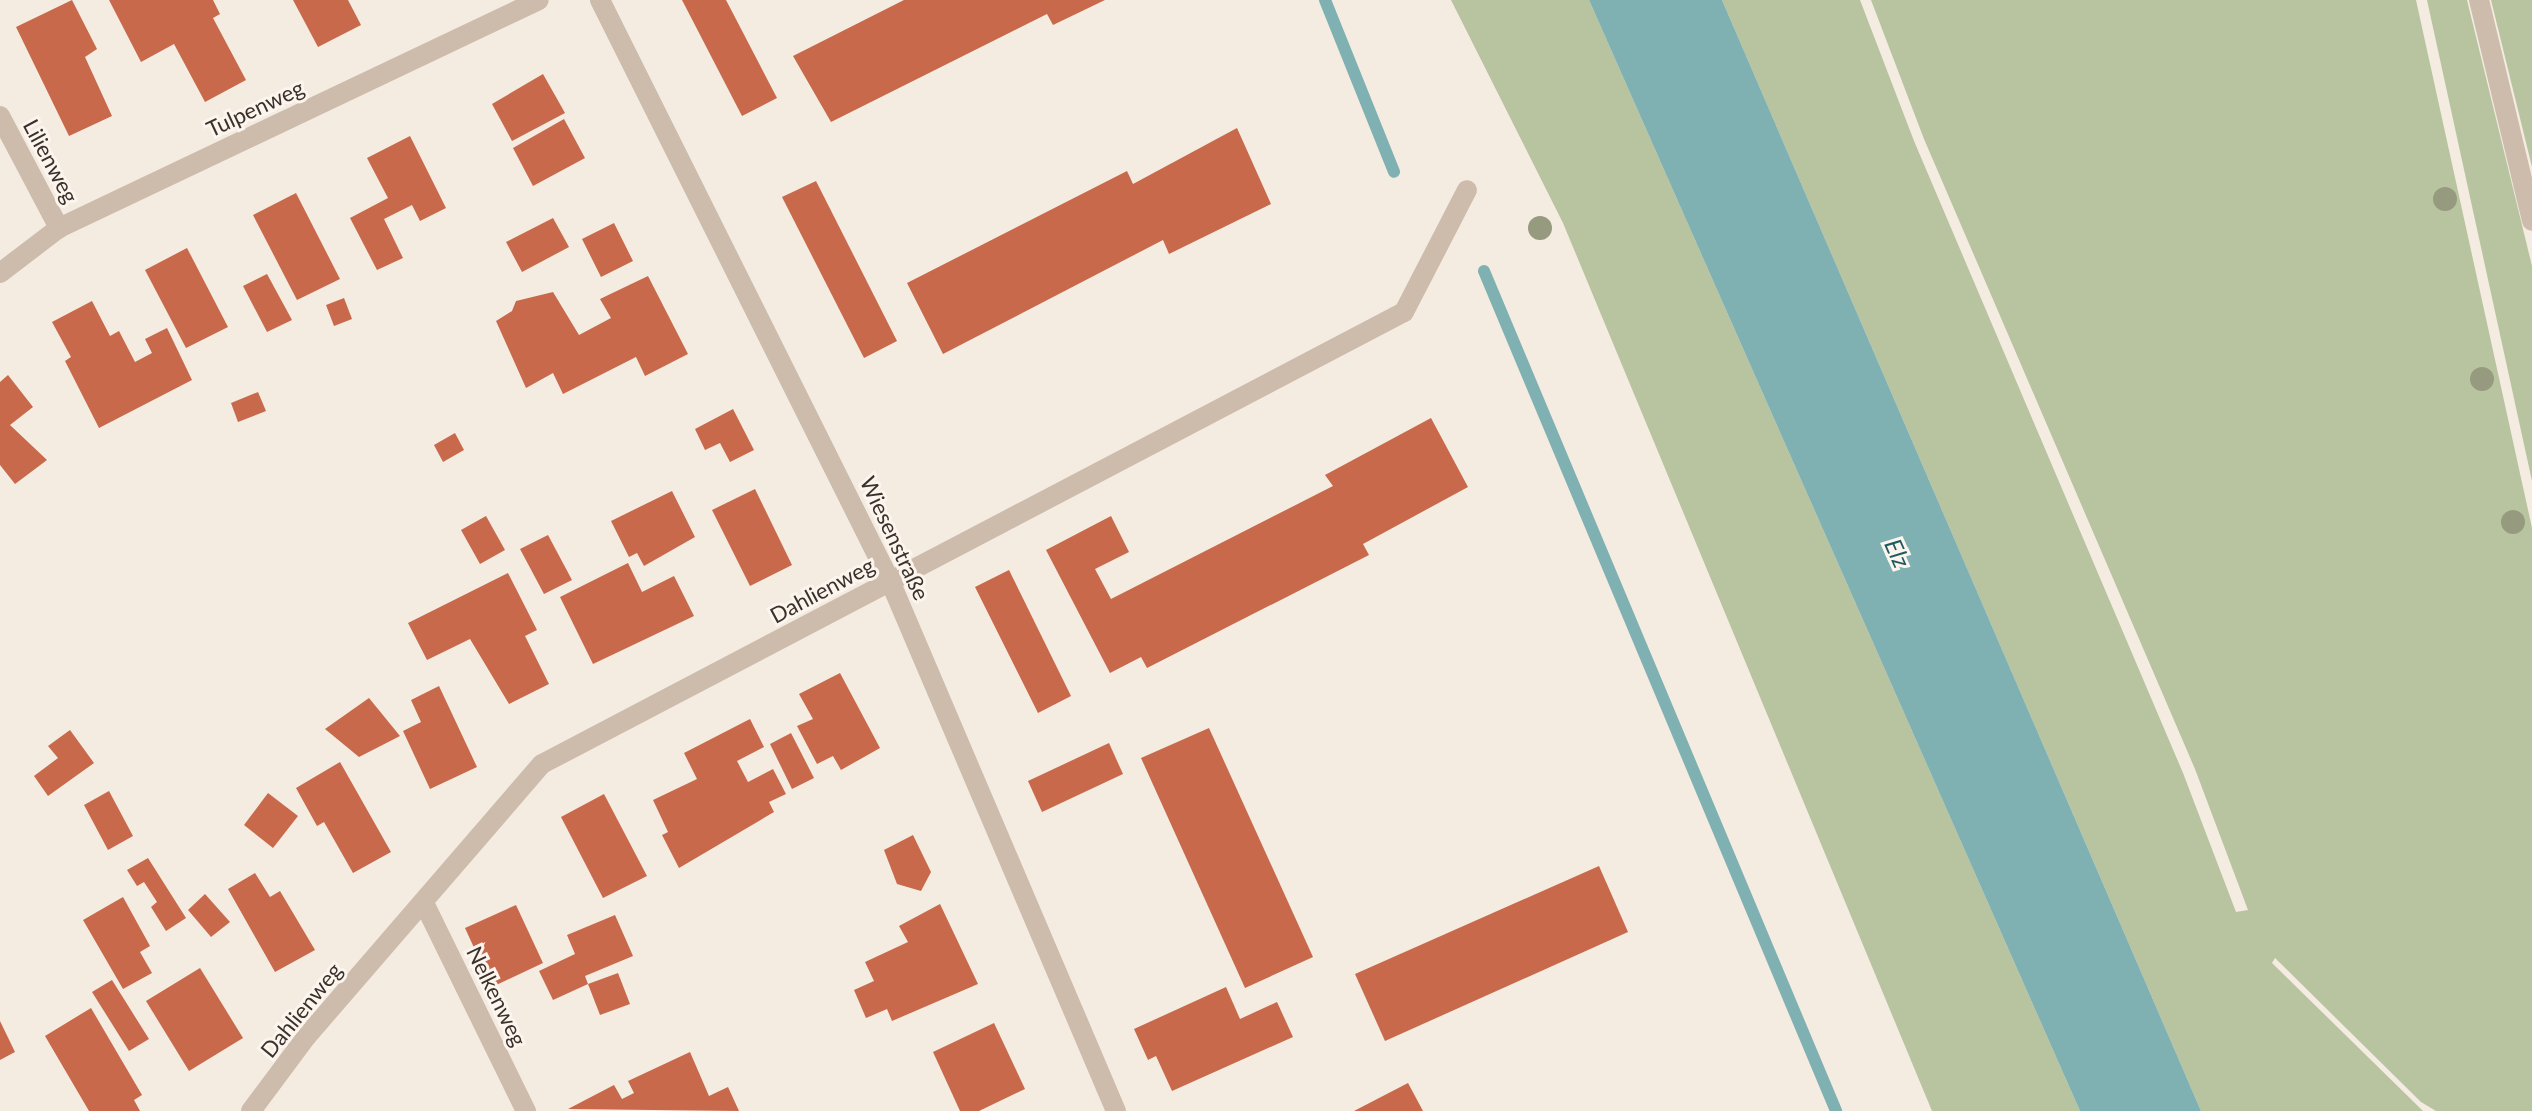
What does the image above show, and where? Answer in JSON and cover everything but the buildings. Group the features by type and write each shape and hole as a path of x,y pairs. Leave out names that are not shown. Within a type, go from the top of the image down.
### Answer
{"street":[{"name":"Tulpenweg","path":"0,273 59,228 539,0"},
{"name":"Wiesenstraße","path":"600,0 890,581 1116,1111"},
{"path":"2479,0 2532,221"},
{"name":"Lilienweg","path":"0,116 59,228"},
{"name":"Dahlienweg","path":"251,1111 307,1036 542,764 1404,312 1467,190"},
{"name":"Nelkenweg","path":"424,903 526,1111"}],"green space":[{"path":"1451,0 1589,0 2080,1111 1932,1111 1563,223"},
{"path":"1722,0 1860,0 1914,141 2183,773 2236,912 2248,910 2195,769 1924,139 1871,0 2416,0 2532,528 2532,1111 2436,1111 2421,1102 2275,958 2272,963 2423,1111 2201,1111"},
{"path":"2427,0 2467,0 2532,266 2532,481"},
{"path":"2491,0 2532,0 2532,167"}],"water":[{"name":"Elz","path":"1589,0 1722,0 2201,1111 2080,1111"}],"waterway":[{"path":"1325,0 1394,172"},
{"path":"1484,271 1836,1111"}]}
